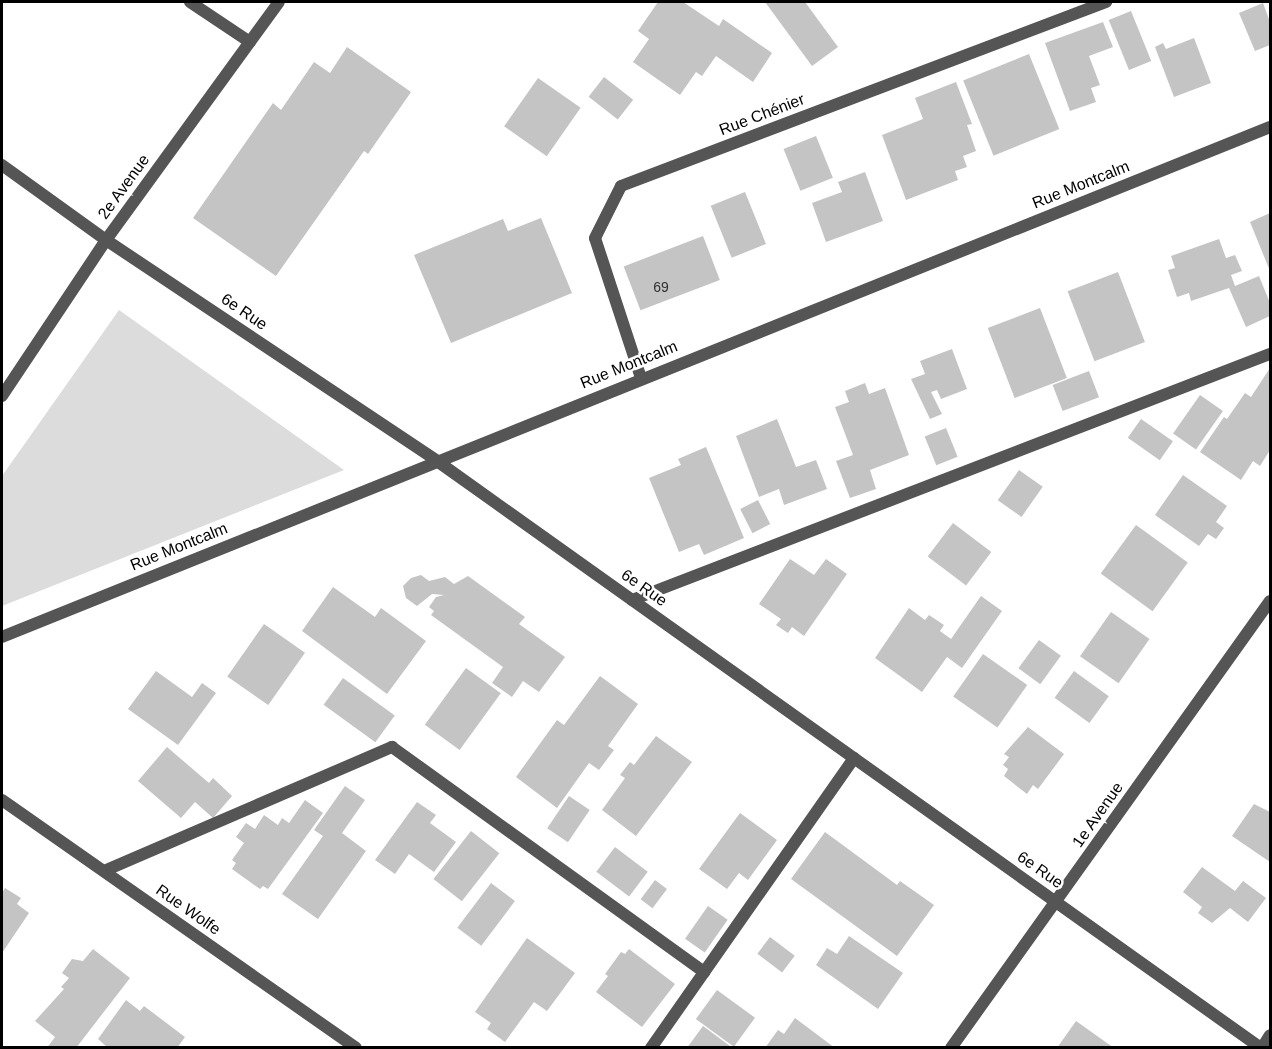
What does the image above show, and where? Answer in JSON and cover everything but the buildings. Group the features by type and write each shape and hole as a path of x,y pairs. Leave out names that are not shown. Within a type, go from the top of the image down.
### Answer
{"street":[{"path":"190,2 250,42"},
{"name":"2e Avenue","path":"2,396 106,240 279,2"},
{"name":"Rue Chénier","path":"641,378 595,238 621,186 1106,2"},
{"name":"Rue Montcalm","path":"2,637 1270,126"},
{"name":"6e Rue","path":"2,165 106,240 437,461 1262,1047"},
{"path":"632,600 1270,354"},
{"name":"1e Avenue","path":"951,1047 1058,902 1270,601"},
{"path":"104,871 392,747 704,972"},
{"path":"651,1047 854,758"},
{"name":"Rue Wolfe","path":"2,800 356,1047"},
{"path":"1262,1047 1270,1035"}],"shaded area":[{"path":"119,310 344,470 2,606 2,476"}]}
